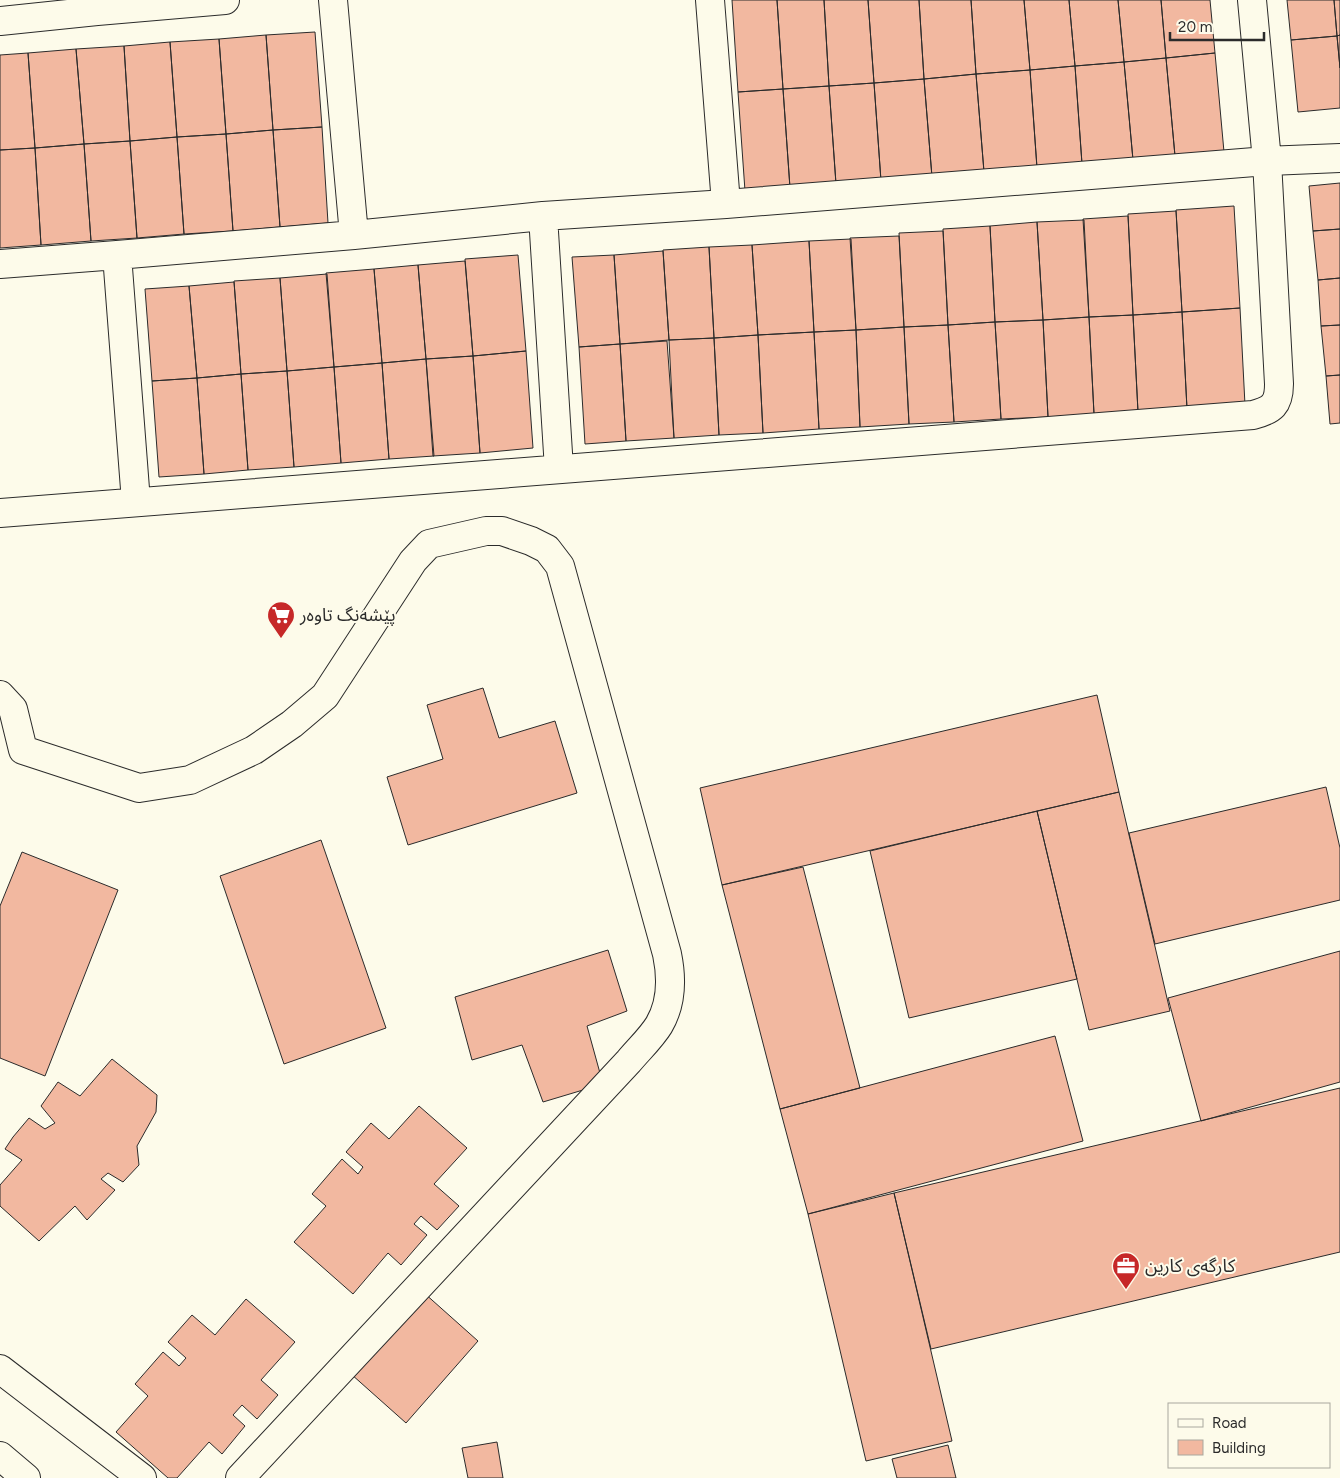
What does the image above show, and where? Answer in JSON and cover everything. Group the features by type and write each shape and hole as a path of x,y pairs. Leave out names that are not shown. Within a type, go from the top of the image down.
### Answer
{"street":[{"path":"0,21 97,5 225,0"},
{"path":"333,0 354,235"},
{"path":"710,0 726,204"},
{"path":"0,513 1253,415 1265,412 1274,406 1279,395 1266,161 1252,0"},
{"path":"0,264 354,235 543,216 726,204 1266,161 1340,158"},
{"path":"543,216 558,469"},
{"path":"117,255 136,502"},
{"path":"0,696 13,708 23,750 138,788 190,780 254,750 292,724 325,696 412,561 429,544 486,531 502,531 547,549 560,566 667,954 671,972 670,1000 659,1025 629,1061 240,1478"},
{"path":"0,1369 142,1478"},
{"path":"0,1456 26,1478"}],"building":[{"path":"732,0 777,0 783,89 738,92"},
{"path":"777,0 824,0 829,86 783,89"},
{"path":"824,0 868,0 874,83 829,86"},
{"path":"868,0 919,0 924,79 874,83"},
{"path":"919,0 971,0 976,74 924,79"},
{"path":"971,0 1024,0 1030,70 976,74"},
{"path":"1024,0 1069,0 1075,66 1030,70"},
{"path":"1069,0 1118,0 1124,62 1075,66"},
{"path":"1118,0 1161,0 1166,58 1124,62"},
{"path":"1161,0 1210,0 1215,53 1166,58"},
{"path":"1287,0 1334,0 1337,36 1291,40"},
{"path":"1334,0 1340,0 1340,35 1337,36"},
{"path":"315,32 322,127 273,130 266,35"},
{"path":"266,35 273,130 226,134 219,39"},
{"path":"1340,35 1340,68 1337,36"},
{"path":"1337,36 1340,68 1340,108 1298,112 1291,40"},
{"path":"219,39 226,134 177,137 170,42"},
{"path":"170,42 177,137 130,141 124,46"},
{"path":"124,46 130,141 84,144 76,49"},
{"path":"76,49 84,144 35,148 28,53"},
{"path":"28,53 35,148 0,150 0,55"},
{"path":"1215,53 1224,152 1175,156 1166,58"},
{"path":"1166,58 1175,156 1133,160 1124,62"},
{"path":"1124,62 1133,160 1082,164 1075,66"},
{"path":"1075,66 1082,164 1037,168 1030,70"},
{"path":"1030,70 1037,168 984,172 976,74"},
{"path":"976,74 984,172 932,177 924,79"},
{"path":"924,79 932,177 881,181 874,83"},
{"path":"874,83 881,181 836,184 829,86"},
{"path":"829,86 836,184 790,188 783,89"},
{"path":"783,89 790,188 745,191 738,92"},
{"path":"322,127 328,223 280,227 273,130"},
{"path":"273,130 280,227 233,231 226,134"},
{"path":"226,134 233,231 184,234 177,137"},
{"path":"177,137 184,234 137,238 130,141"},
{"path":"130,141 137,238 91,241 84,144"},
{"path":"84,144 91,241 41,245 35,148"},
{"path":"35,148 41,245 0,248 0,150"},
{"path":"1340,183 1340,229 1313,231 1309,186"},
{"path":"1234,206 1240,308 1182,312 1176,210"},
{"path":"1176,211 1182,312 1133,315 1128,214"},
{"path":"1128,216 1133,315 1089,317 1083,219"},
{"path":"1084,220 1089,317 1043,320 1037,222"},
{"path":"1037,222 1043,320 995,322 990,226"},
{"path":"990,226 995,322 948,325 943,229"},
{"path":"1340,229 1340,278 1318,280 1313,231"},
{"path":"943,231 948,325 904,327 899,233"},
{"path":"899,236 904,327 856,330 850,238"},
{"path":"851,239 856,330 814,332 809,241"},
{"path":"809,241 814,332 758,335 752,245"},
{"path":"752,245 758,335 714,338 709,247"},
{"path":"709,247 714,338 669,340 663,250"},
{"path":"663,251 669,340 620,344 614,255"},
{"path":"518,255 526,351 473,356 465,259"},
{"path":"614,255 620,344 579,347 572,257"},
{"path":"465,261 473,356 426,359 418,265"},
{"path":"418,265 426,359 382,363 374,269"},
{"path":"374,269 382,363 334,367 326,273"},
{"path":"327,274 334,367 287,371 280,278"},
{"path":"280,278 287,371 241,374 234,281"},
{"path":"1340,278 1340,325 1321,326 1318,280"},
{"path":"234,282 241,374 197,378 189,286"},
{"path":"189,286 197,378 152,381 145,289"},
{"path":"1240,308 1245,405 1187,409 1182,312"},
{"path":"1182,312 1187,409 1138,412 1133,315"},
{"path":"1133,315 1138,412 1094,414 1089,317"},
{"path":"1089,317 1094,414 1048,417 1043,320"},
{"path":"1043,320 1048,417 1001,419 995,322"},
{"path":"995,322 1001,419 954,422 948,325"},
{"path":"948,325 954,422 909,424 904,327"},
{"path":"1340,325 1340,375 1326,376 1321,326"},
{"path":"904,327 909,424 860,427 856,330"},
{"path":"856,330 860,427 819,429 814,332"},
{"path":"814,332 819,429 763,433 758,335"},
{"path":"758,335 763,433 719,435 714,338"},
{"path":"714,338 719,435 674,438 669,340"},
{"path":"667,341 674,438 626,441 620,344"},
{"path":"620,344 626,441 585,444 579,347"},
{"path":"526,351 533,448 480,453 473,356"},
{"path":"473,356 480,453 433,456 426,359"},
{"path":"426,359 434,456 389,459 382,363"},
{"path":"382,363 389,459 341,463 334,367"},
{"path":"334,367 341,463 294,467 287,371"},
{"path":"287,371 294,467 248,470 241,374"},
{"path":"241,374 248,470 204,474 197,378"},
{"path":"1340,375 1340,423 1330,424 1326,376"},
{"path":"197,378 204,474 159,477 152,381"},
{"path":"483,688 499,738 555,721 577,793 408,845 387,777 443,759 427,705"},
{"path":"1097,695 1119,792 722,885 700,788"},
{"path":"1326,787 1340,848 1340,900 1155,944 1129,833"},
{"path":"1119,792 1170,1011 1089,1030 1037,811"},
{"path":"1037,811 1077,979 909,1018 870,851"},
{"path":"321,840 386,1028 284,1064 220,876"},
{"path":"22,852 118,890 45,1076 0,1058 0,906"},
{"path":"803,867 860,1088 780,1109 722,885"},
{"path":"608,950 627,1011 587,1026 603,1084 543,1102 522,1045 472,1060 455,997"},
{"path":"1340,951 1340,1082 1201,1121 1168,998"},
{"path":"1055,1036 1083,1141 808,1214 780,1109"},
{"path":"112,1059 157,1095 156,1112 137,1146 139,1165 123,1182 108,1173 101,1179 115,1190 87,1220 75,1206 39,1241 0,1206 0,1185 22,1160 5,1149 29,1118 45,1129 55,1123 41,1106 58,1082 80,1096"},
{"path":"1340,1088 1340,1252 931,1349 894,1193"},
{"path":"419,1106 467,1148 434,1184 459,1206 437,1230 421,1216 414,1224 427,1235 401,1265 388,1253 353,1294 294,1242 326,1206 312,1194 342,1159 358,1174 363,1167 346,1152 371,1123 389,1139"},
{"path":"894,1193 952,1441 866,1461 808,1214"},
{"path":"423,1292 478,1341 406,1423 351,1374"},
{"path":"246,1299 295,1342 261,1380 278,1395 257,1419 242,1405 233,1415 245,1426 222,1454 209,1442 177,1478 168,1478 116,1432 148,1396 135,1384 163,1352 179,1366 186,1358 168,1342 192,1315 215,1335"},
{"path":"497,1442 503,1478 468,1478 462,1448"},
{"path":"948,1445 956,1478 897,1478 892,1459"}],"place":[{"name":"پێشەنگ تاوەر","path":"281,639"},
{"name":"کارگەی کارین","path":"1126,1290"}]}
